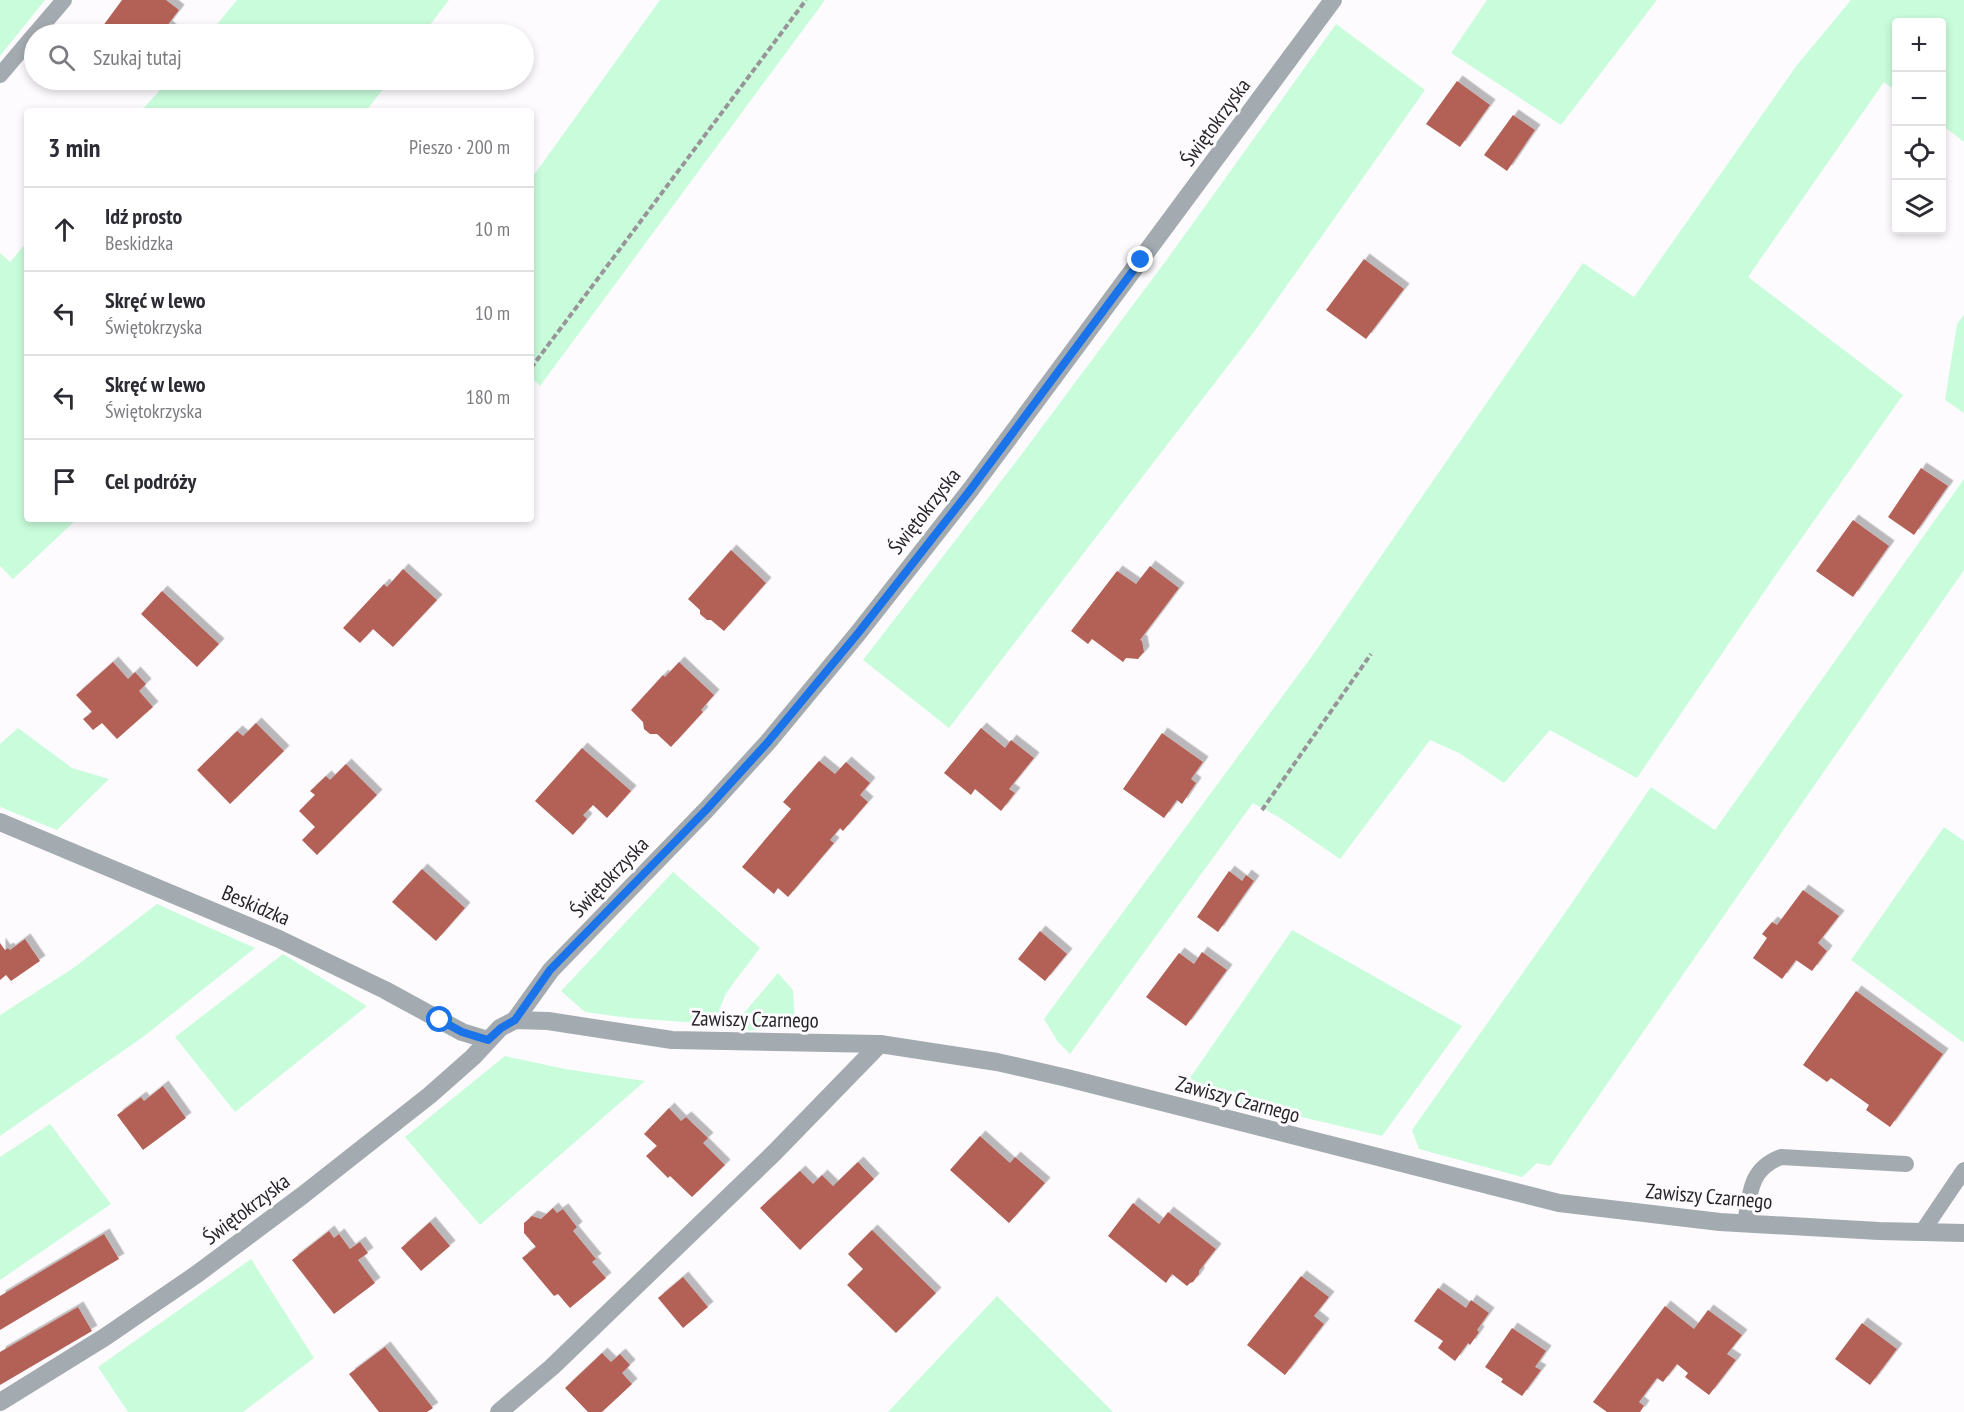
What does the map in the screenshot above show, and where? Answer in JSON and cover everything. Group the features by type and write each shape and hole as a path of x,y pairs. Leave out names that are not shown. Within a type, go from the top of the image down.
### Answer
{"street":[{"name":"Świętokrzyska","path":"0,1402 197,1274 303,1195 430,1095 501,1029 550,970 707,809 768,742 859,632 971,489 1333,0"},
{"name":"Beskidzka","path":"0,822 279,939 385,990 462,1032 501,1029"},
{"name":"Zawiszy Czarnego","path":"501,1029 548,1021 672,1040 880,1044 938,1051 1008,1064 1559,1203 1745,1224 1964,1233"},
{"path":"499,1412 552,1367 774,1153 880,1044"}],"lane":[{"path":"44,24 64,0"},
{"path":"0,75 24,48"},
{"path":"1745,1224 1753,1180 1759,1170 1769,1161 1793,1156 1906,1164"},
{"path":"1922,1232 1964,1170"}],"path":[{"path":"534,364 807,0"},
{"path":"1262,810 1371,654"}],"green space":[{"path":"0,0 45,0 24,24 0,56"},
{"path":"237,0 449,0 431,24 217,24"},
{"path":"660,0 825,0 540,386 534,380 534,175"},
{"path":"1487,0 1657,0 1561,125 1451,53"},
{"path":"1851,0 1964,0 1964,142 1946,128 1946,18 1892,18 1892,88 1884,82 1748,277 1903,395 1777,573 1637,778 1550,730 1504,783 1459,753 1430,740 1340,859 1277,816 1253,803 1070,1054 1058,1042 1044,1019 1315,652 1583,263 1634,297 1797,65"},
{"path":"1336,24 1425,90 1254,332 949,728 863,660 1015,463 1168,258"},
{"path":"160,90 382,90 368,108 144,108"},
{"path":"24,246 24,522 74,522 13,579 0,566 0,253 10,262"},
{"path":"1964,315 1964,413 1945,400 1957,324"},
{"path":"1964,479 1964,570 1550,1166 1537,1163 1522,1177 1419,1149 1412,1130 1651,787 1715,830"},
{"path":"18,728 72,768 109,779 57,830 0,807 0,744"},
{"path":"1944,827 1964,841 1964,1043 1851,960"},
{"path":"673,872 760,948 726,993 714,1024 629,1018 585,1012 561,991"},
{"path":"157,904 255,948 143,1037 0,1136 0,1015 72,969"},
{"path":"1292,930 1462,1026 1382,1136 1226,1099 1190,1078"},
{"path":"283,954 367,1006 235,1112 175,1037"},
{"path":"778,973 793,990 795,1023 748,1031 743,1014"},
{"path":"505,1056 565,1069 645,1081 480,1225 405,1137"},
{"path":"50,1124 111,1204 0,1280 0,1157"},
{"path":"251,1259 314,1358 243,1412 128,1412 98,1367"},
{"path":"997,1296 1113,1412 888,1412"}],"building":[{"path":"122,0 166,0 179,10 168,24 104,24"},
{"path":"1457,81 1490,105 1460,147 1426,124"},
{"path":"1513,115 1535,130 1507,171 1484,155"},
{"path":"1364,259 1404,289 1366,339 1326,310"},
{"path":"1921,468 1948,486 1914,535 1888,517"},
{"path":"1853,520 1889,546 1853,597 1816,571"},
{"path":"731,550 766,583 724,631 700,614 700,610 688,599"},
{"path":"1150,566 1179,588 1140,640 1144,652 1138,659 1126,658 1123,662 1092,639 1088,644 1071,631 1117,571 1136,584"},
{"path":"403,569 437,600 393,647 373,629 360,643 343,628 384,584 387,587"},
{"path":"162,591 219,644 197,667 141,614"},
{"path":"113,662 128,679 135,672 146,684 139,691 153,707 117,739 102,723 93,730 83,719 92,712 76,695"},
{"path":"679,662 714,695 701,710 703,712 671,747 657,734 650,734 644,729 643,722 631,710 663,675 665,677"},
{"path":"256,723 284,751 230,804 197,770 237,731 243,736"},
{"path":"981,728 1005,748 1011,740 1034,758 1009,789 1015,793 1001,811 975,789 971,795 944,773"},
{"path":"1162,733 1203,762 1191,779 1196,783 1182,804 1177,800 1164,818 1123,789"},
{"path":"582,748 631,791 607,818 593,805 583,815 587,819 573,835 535,801"},
{"path":"819,761 835,774 846,762 870,783 860,795 868,802 843,831 840,828 830,840 834,843 788,897 778,888 774,894 742,867 791,809 783,802"},
{"path":"346,764 377,795 317,855 302,840 315,827 299,811 315,795 310,791 326,776 330,780"},
{"path":"422,869 465,908 436,941 392,902"},
{"path":"1229,871 1242,881 1246,875 1254,881 1218,932 1197,917"},
{"path":"1803,890 1839,916 1818,943 1827,951 1812,971 1796,960 1782,979 1753,958 1767,938 1762,934 1772,922 1777,925"},
{"path":"1040,931 1067,954 1045,981 1018,959"},
{"path":"25,939 40,961 11,981 6,975 0,980 0,943 5,950 8,948 10,950"},
{"path":"1202,952 1227,970 1186,1026 1146,997 1179,953 1194,964"},
{"path":"1856,991 1943,1054 1890,1127 1866,1110 1869,1105 1831,1078 1827,1082 1803,1065"},
{"path":"163,1086 186,1118 143,1150 117,1115 141,1097 144,1101"},
{"path":"669,1108 681,1121 686,1117 708,1138 703,1143 725,1165 692,1197 646,1156 657,1146 644,1134"},
{"path":"980,1136 1010,1163 1015,1157 1045,1183 1009,1223 950,1170"},
{"path":"858,1162 874,1179 800,1250 760,1208 800,1171 813,1184 822,1175 833,1186"},
{"path":"1133,1203 1159,1224 1168,1212 1216,1249 1193,1282 1187,1286 1172,1274 1166,1283 1108,1236"},
{"path":"553,1208 557,1213 563,1209 577,1227 573,1231 596,1259 592,1262 606,1278 570,1308 558,1294 554,1296 522,1258 536,1247 524,1233 524,1223 532,1216 541,1219"},
{"path":"430,1222 450,1246 421,1271 401,1248"},
{"path":"872,1230 936,1293 896,1333 847,1285 863,1269 848,1254"},
{"path":"329,1231 334,1238 339,1234 350,1249 360,1242 368,1253 358,1260 375,1283 334,1314 292,1260"},
{"path":"104,1234 119,1259 0,1330 0,1296"},
{"path":"1301,1276 1329,1297 1314,1316 1324,1324 1285,1375 1247,1345"},
{"path":"683,1277 708,1307 683,1328 658,1298"},
{"path":"1438,1288 1466,1308 1471,1300 1489,1313 1470,1345 1468,1343 1455,1361 1438,1348 1443,1341 1414,1321"},
{"path":"1665,1306 1694,1329 1708,1310 1742,1335 1727,1354 1736,1360 1709,1395 1685,1377 1688,1373 1677,1364 1663,1382 1657,1378 1639,1402 1644,1406 1640,1412 1607,1412 1593,1402"},
{"path":"78,1307 92,1331 0,1385 0,1352"},
{"path":"1862,1323 1897,1349 1870,1385 1835,1359"},
{"path":"1512,1328 1546,1351 1535,1367 1541,1370 1522,1396 1501,1382 1503,1379 1485,1367"},
{"path":"385,1347 433,1408 427,1412 379,1412 349,1374"},
{"path":"602,1353 611,1362 620,1354 630,1365 622,1373 632,1384 602,1412 588,1412 565,1388"}],"route":[{"path":"440,1020 462,1032 488,1040 501,1028 515,1020 550,970 707,809 768,742 859,632 971,489 1141,260"}]}
